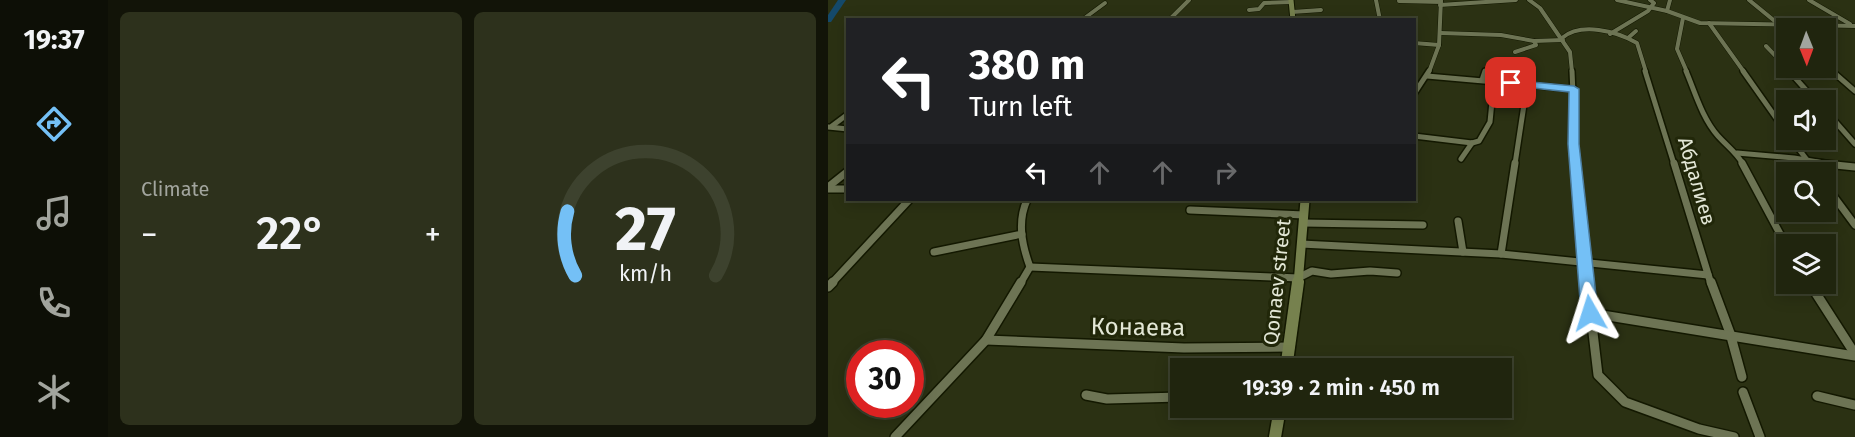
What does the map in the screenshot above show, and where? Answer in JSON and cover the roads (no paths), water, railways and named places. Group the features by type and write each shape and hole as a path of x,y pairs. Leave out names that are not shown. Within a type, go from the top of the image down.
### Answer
{"main road":[{"path":"1291,1 1293,18"},
{"name":"Qonaev street","path":"1288,358 1305,201"},
{"path":"1275,437 1278,418"}],"street":[{"path":"1171,18 1189,0"},
{"path":"1376,0 1380,18"},
{"path":"1472,0 1478,3"},
{"path":"1399,1 1478,3 1516,0"},
{"path":"1529,0 1540,8 1570,52 1574,89 1574,144 1584,262 1598,375 1625,402 1701,433 1734,437"},
{"path":"1617,0 1709,23 1776,26"},
{"path":"1610,34 1652,8 1654,3 1650,0"},
{"path":"1667,11 1670,0"},
{"path":"1749,0 1776,22"},
{"path":"1809,0 1854,26"},
{"path":"1248,10 1259,9 1264,3 1291,1"},
{"path":"1416,91 1427,76 1439,45 1441,2"},
{"path":"1085,18 1105,3"},
{"path":"1293,12 1321,10"},
{"path":"1683,18 1677,49 1706,118 1718,136 1737,153 1780,234"},
{"path":"1709,23 1776,118"},
{"path":"1836,26 1854,26"},
{"path":"1500,28 1501,35"},
{"path":"1441,33 1501,35 1534,40 1562,39 1575,30 1631,39 1636,31"},
{"name":"Абдалиев","path":"1631,39 1641,52 1708,275 1730,333 1742,377"},
{"path":"1515,52 1536,45 1534,40"},
{"path":"1416,43 1439,45"},
{"path":"1766,46 1776,56"},
{"path":"1482,80 1485,71"},
{"path":"1836,74 1855,91"},
{"path":"1427,76 1574,89"},
{"path":"1796,78 1807,90"},
{"path":"1416,136 1472,143 1479,141 1490,122 1494,81"},
{"path":"1501,254 1527,85"},
{"path":"830,126 846,115"},
{"path":"1836,122 1855,144"},
{"path":"830,126 846,129"},
{"path":"1461,159 1472,143"},
{"path":"1799,150 1808,162"},
{"path":"1737,153 1794,158 1808,162"},
{"path":"1836,165 1855,167"},
{"path":"828,188 846,173"},
{"path":"828,188 846,189"},
{"path":"1836,199 1855,225"},
{"path":"828,287 908,201"},
{"path":"1026,201 1023,207 1022,234 1023,252 1030,267"},
{"path":"1190,210 1424,225"},
{"path":"1458,221 1463,252"},
{"path":"934,252 1022,234"},
{"path":"1301,244 1501,254 1708,275"},
{"path":"1030,267 1298,278 1312,271 1330,274 1360,271 1397,273"},
{"path":"895,437 986,340 1030,267"},
{"path":"1816,294 1855,355"},
{"path":"1590,313 1693,330 1730,333 1855,355"},
{"name":"Конаева","path":"986,340 1184,348 1290,347"},
{"path":"1743,392 1760,437"},
{"path":"1086,395 1107,399 1170,397"},
{"path":"1817,396 1855,405"}],"waterway":[{"path":"828,20 842,0"}]}
